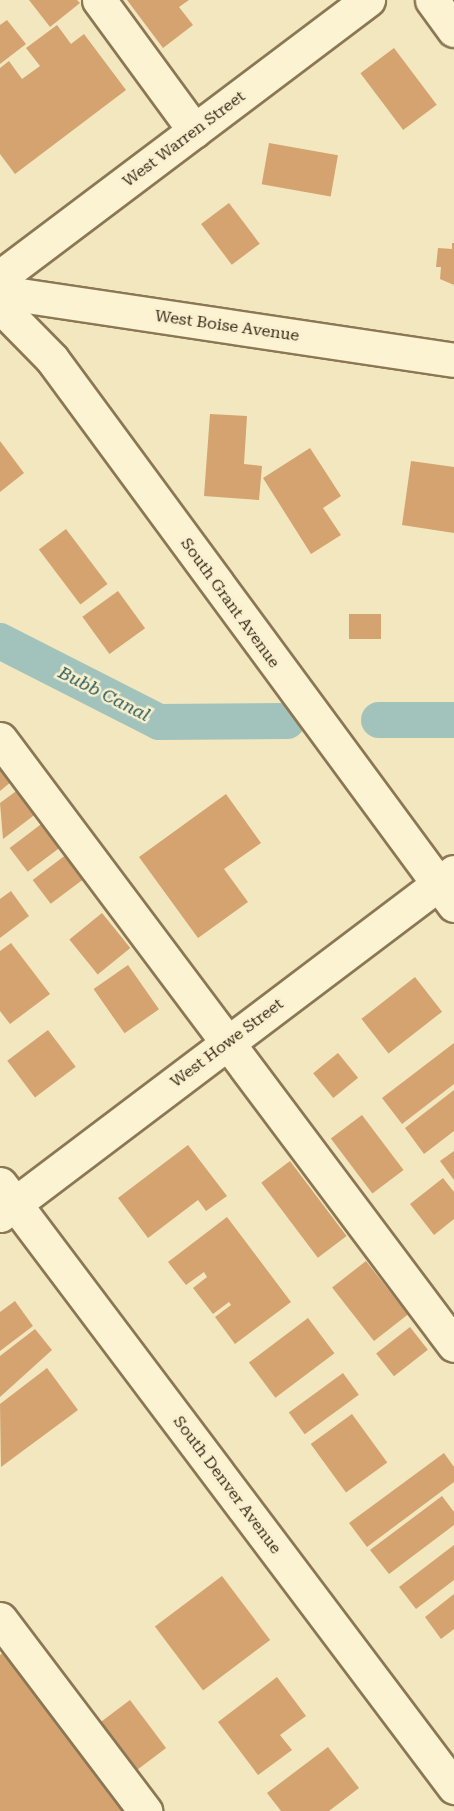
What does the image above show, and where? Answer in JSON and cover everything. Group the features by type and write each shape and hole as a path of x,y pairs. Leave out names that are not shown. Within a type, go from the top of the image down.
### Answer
{"street":[{"path":"99,0 195,131"},
{"name":"West Warren Street","path":"0,277 368,0"},
{"path":"432,0 454,30"},
{"name":"West Boise Avenue","path":"0,292 454,360"},
{"name":"South Grant Avenue","path":"0,306 52,359 449,887"},
{"path":"0,739 454,1345"},
{"name":"West Howe Street","path":"5,1200 449,887"},
{"name":"South Denver Avenue","path":"5,1200 454,1787"},
{"path":"0,1619 145,1811"},
{"path":"440,1811 454,1800"}],"building":[{"path":"29,0 77,0 80,3 50,27"},
{"path":"127,0 189,0 179,7 193,25 163,48"},
{"path":"7,20 26,44 0,64 0,25"},
{"path":"57,25 71,44 84,34 126,90 15,174 0,154 0,68 9,61 22,79 40,66 26,48"},
{"path":"394,48 437,105 403,130 360,73"},
{"path":"269,143 338,155 331,197 262,184"},
{"path":"229,203 260,244 232,265 201,224"},
{"path":"452,243 454,243 454,285 440,279 441,267 436,267 438,248 452,249"},
{"path":"210,414 247,416 244,464 262,466 259,500 204,496"},
{"path":"0,441 24,473 0,492"},
{"path":"310,448 341,496 323,508 341,535 311,554 263,478"},
{"path":"411,461 454,467 454,533 402,525"},
{"path":"66,529 108,584 80,605 39,549"},
{"path":"118,591 145,628 109,654 82,617"},
{"path":"349,614 381,614 381,639 349,639"},
{"path":"0,765 12,781 0,791"},
{"path":"19,789 37,813 3,839 0,803"},
{"path":"226,794 261,843 224,869 248,902 198,938 139,857"},
{"path":"44,822 62,846 28,872 10,848"},
{"path":"67,854 85,878 51,904 33,880"},
{"path":"11,891 29,916 0,938 0,899"},
{"path":"102,913 130,948 98,974 69,939"},
{"path":"11,943 50,994 10,1024 0,1011 0,951"},
{"path":"128,965 159,1009 125,1033 94,989"},
{"path":"415,977 442,1012 389,1054 361,1019"},
{"path":"48,1030 76,1067 35,1097 7,1061"},
{"path":"454,1043 454,1084 402,1124 382,1098"},
{"path":"338,1053 358,1078 333,1098 313,1073"},
{"path":"454,1090 454,1131 424,1154 405,1128"},
{"path":"362,1115 404,1170 372,1194 331,1138"},
{"path":"188,1145 227,1196 206,1211 198,1200 148,1238 118,1198"},
{"path":"454,1151 454,1180 440,1161"},
{"path":"290,1161 347,1236 318,1258 261,1183"},
{"path":"443,1178 454,1192 454,1219 434,1235 410,1204"},
{"path":"227,1217 291,1302 235,1344 215,1317 231,1305 229,1302 213,1314 193,1288 207,1277 204,1272 186,1285 168,1262"},
{"path":"366,1261 408,1315 374,1341 332,1287"},
{"path":"15,1301 33,1326 0,1351 0,1312"},
{"path":"308,1318 334,1353 275,1398 249,1363"},
{"path":"410,1327 428,1350 394,1376 376,1353"},
{"path":"35,1329 52,1350 0,1397 0,1356"},
{"path":"47,1368 78,1410 1,1467 0,1404"},
{"path":"343,1373 359,1395 305,1434 289,1412"},
{"path":"352,1414 387,1463 346,1493 311,1444"},
{"path":"444,1453 454,1467 454,1482 367,1547 349,1523"},
{"path":"442,1496 454,1512 454,1525 389,1574 370,1550"},
{"path":"454,1545 454,1580 416,1609 399,1587"},
{"path":"222,1576 270,1640 203,1690 155,1627"},
{"path":"454,1594 454,1629 441,1639 425,1617"},
{"path":"4,1652 89,1764 92,1762 139,1811 0,1811 0,1655"},
{"path":"277,1677 306,1716 280,1735 292,1750 258,1775 218,1722"},
{"path":"130,1700 166,1748 135,1771 99,1723"},
{"path":"328,1747 359,1788 329,1811 281,1811 267,1793"}],"waterway":[{"name":"Bubb Canal","path":"0,641 159,722 287,721"},
{"name":"Bubb Canal","path":"379,720 454,720"}]}
